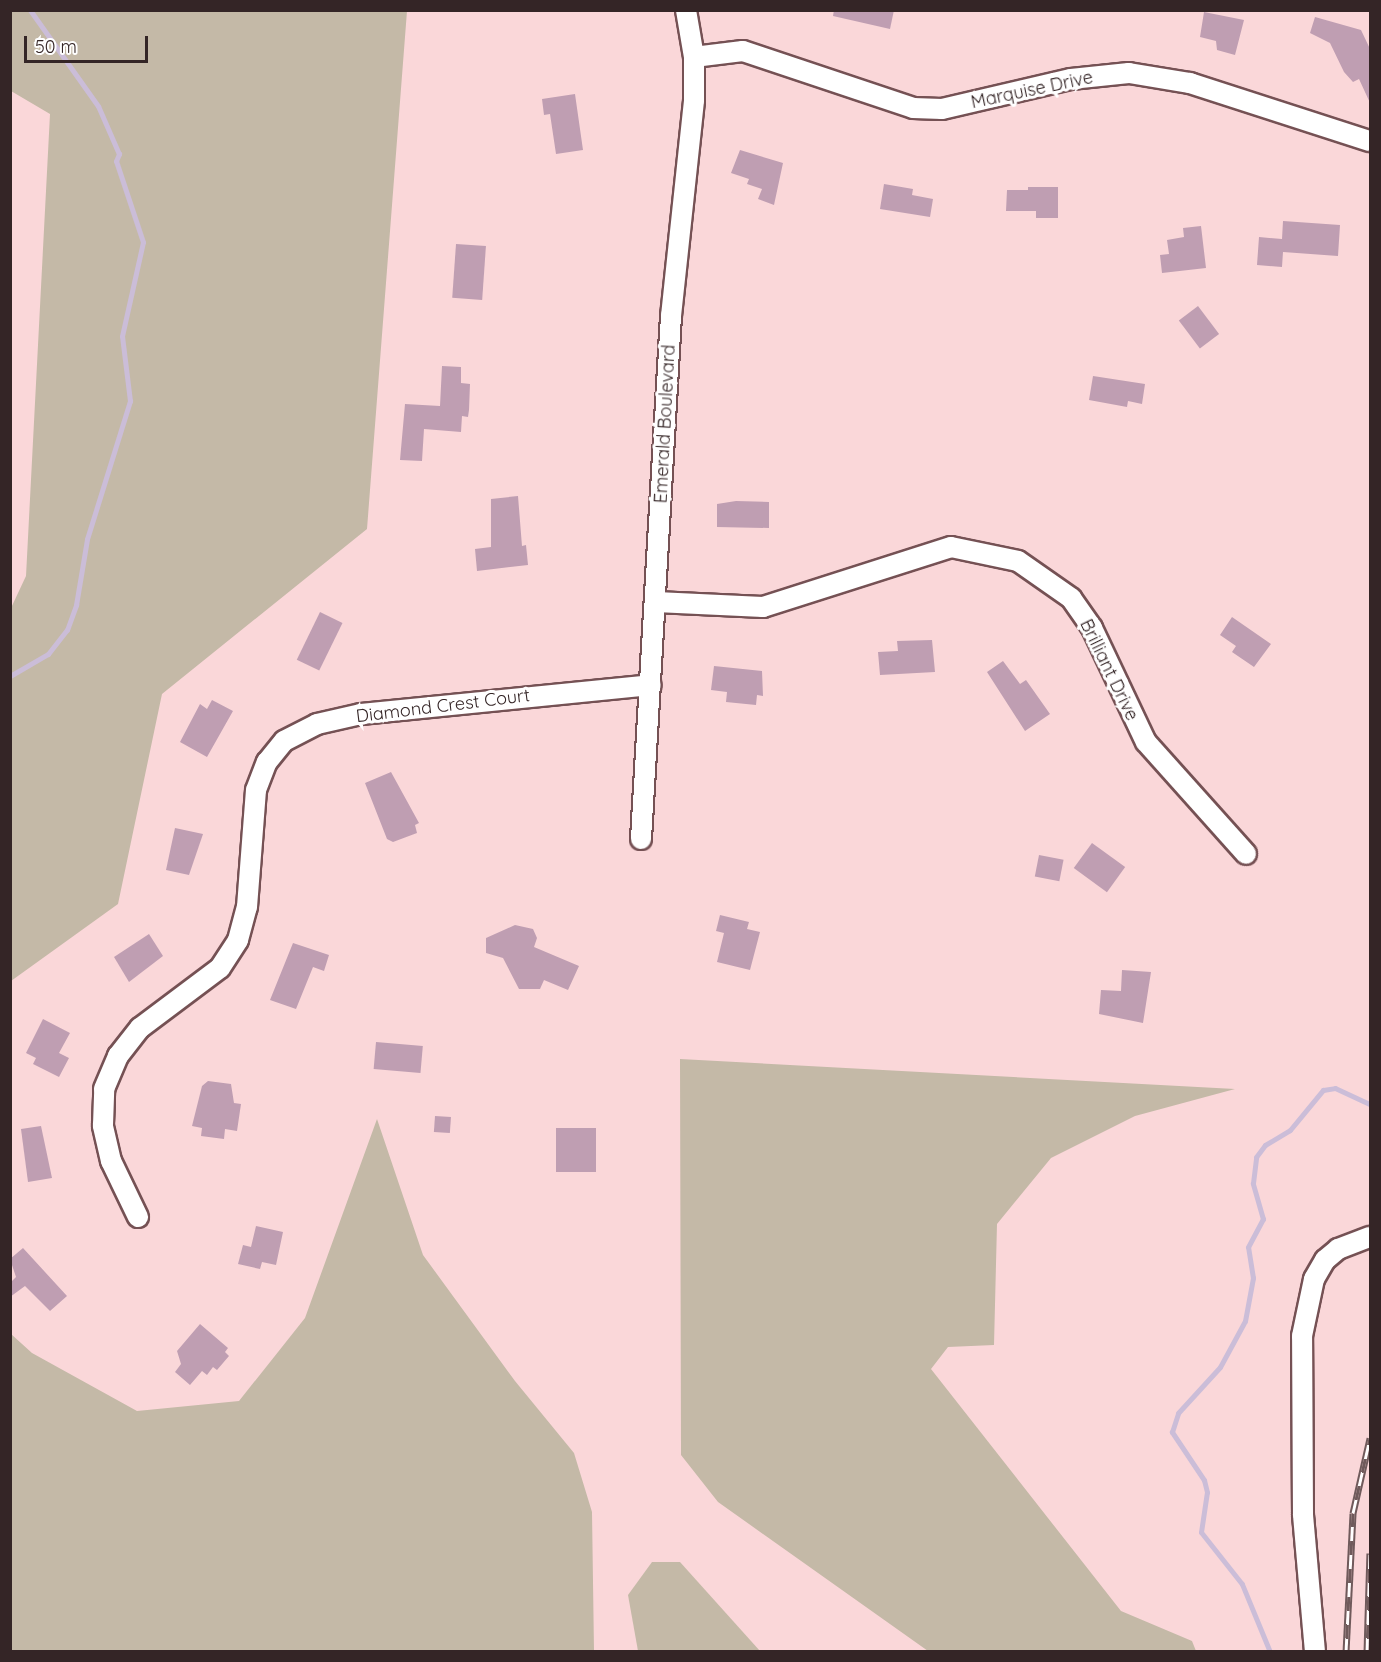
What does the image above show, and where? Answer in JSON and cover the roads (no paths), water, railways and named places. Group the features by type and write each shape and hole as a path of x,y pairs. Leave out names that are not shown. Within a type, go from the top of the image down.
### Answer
{"street":[{"name":"Emerald Boulevard","path":"641,839 671,316 694,57 686,10"},
{"name":"Marquise Drive","path":"694,57 743,51 913,108 942,109 1071,79 1130,73 1190,83 1371,141"},
{"name":"Brilliant Drive","path":"656,602 763,607 951,547 1018,561 1071,598 1092,628 1146,742 1246,854"},
{"name":"Diamond Crest Court","path":"138,1216 111,1161 103,1125 104,1089 118,1056 140,1028 220,968 238,940 247,907 256,790 267,762 284,741 317,724 361,714 651,685"},
{"path":"1315,1652 1304,1514 1302,1336 1314,1279 1325,1260 1338,1249 1371,1237"}],"waterway":[{"path":"10,676 48,654 67,630 76,605 87,539 130,401 122,336 143,242 116,161 119,154 98,106 30,10"},
{"path":"1270,1652 1242,1584 1201,1532 1207,1492 1204,1480 1172,1432 1178,1413 1220,1367 1245,1321 1253,1278 1248,1247 1263,1219 1253,1183 1256,1157 1265,1145 1290,1130 1323,1090 1335,1088 1370,1104"}],"railway":[{"path":"1346,1652 1353,1513 1370,1438"},
{"path":"1367,1652 1370,1553"}]}
